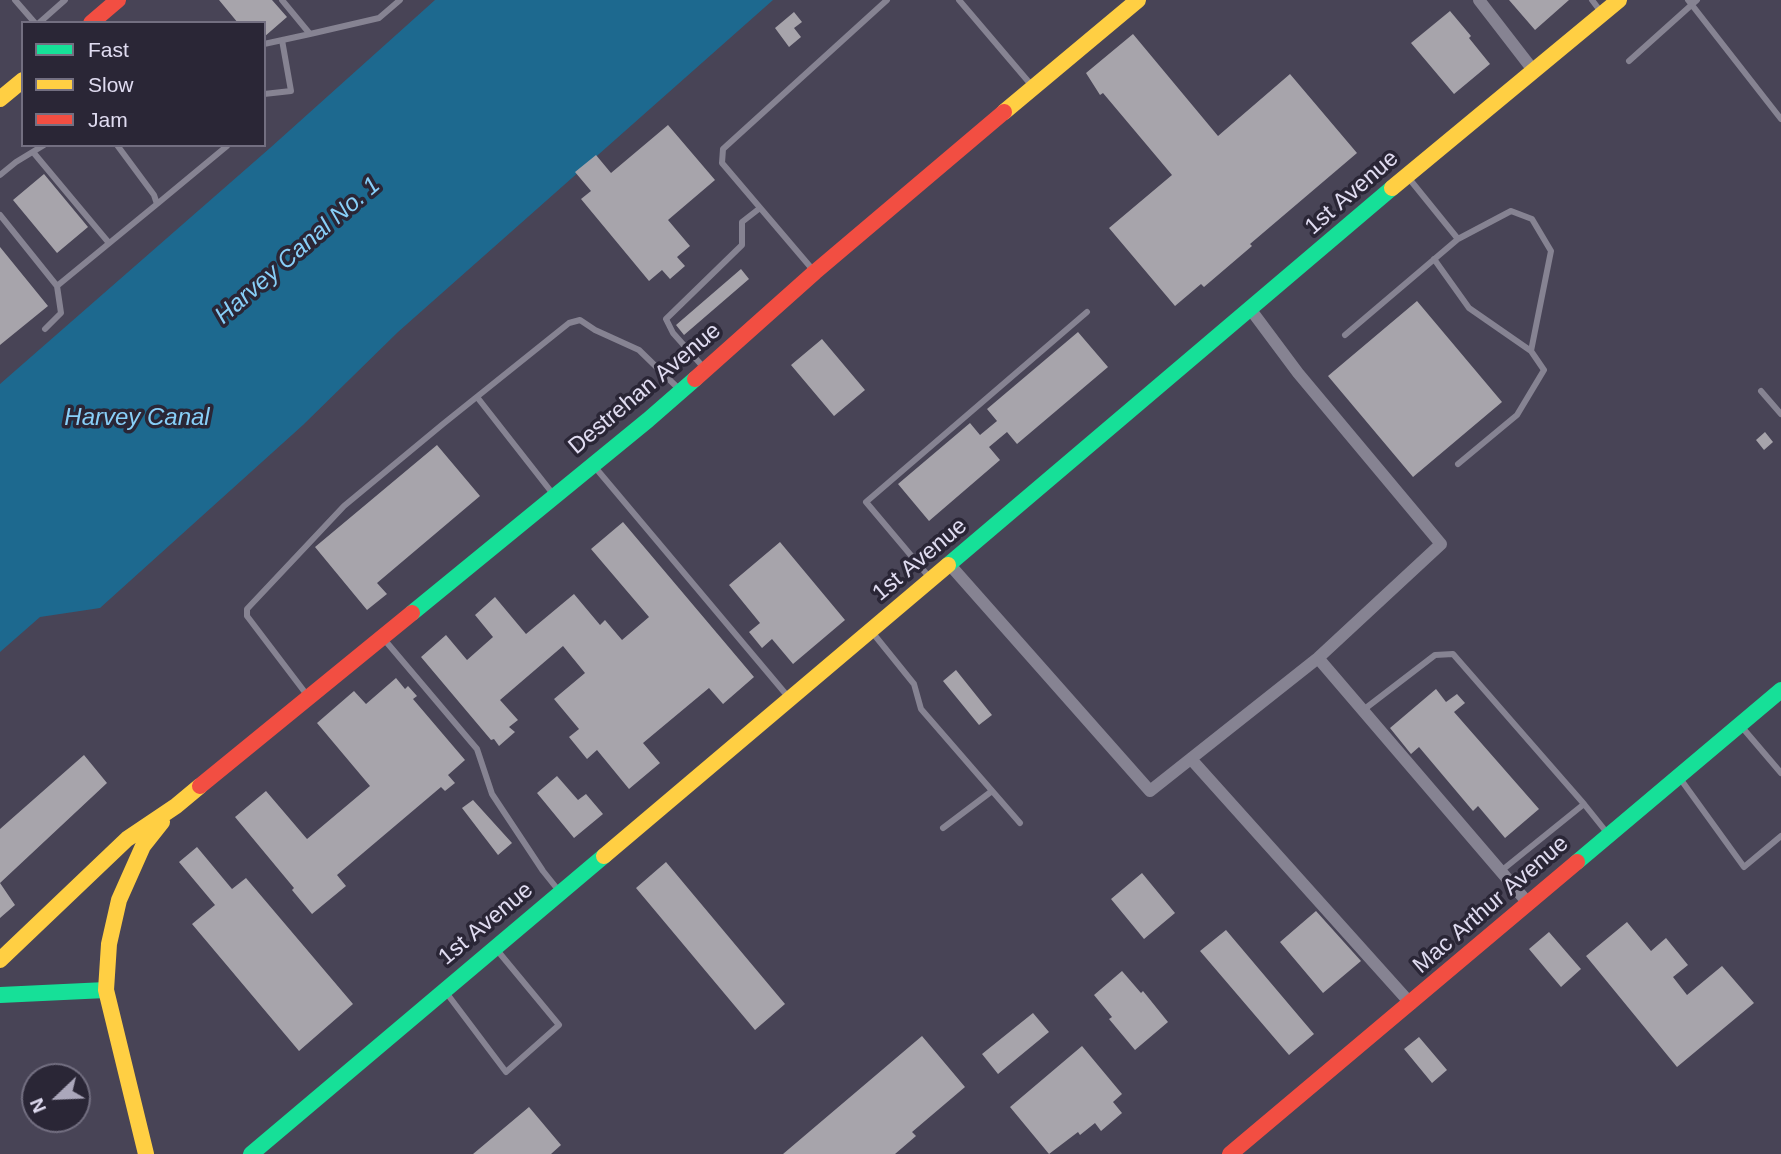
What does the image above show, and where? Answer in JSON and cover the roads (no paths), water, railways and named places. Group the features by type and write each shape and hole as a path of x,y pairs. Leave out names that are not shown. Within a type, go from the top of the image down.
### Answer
{"street":[{"path":"93,21 118,0"},
{"name":"Destrehan Avenue","path":"0,960 127,839 176,806 592,465 681,391 815,272 1138,0"},
{"path":"1479,0 1533,70"},
{"name":"1st Avenue","path":"251,1154 950,565 1407,175 1619,0"},
{"path":"0,99 21,82"},
{"path":"950,565 1150,791 1318,658 1441,544 1298,373 1251,310"},
{"path":"1318,658 1528,903"},
{"name":"Mac Arthur Avenue","path":"1230,1154 1781,690"},
{"path":"1191,759 1410,1004"},
{"name":"Destrehan Avenue","path":"146,1154 106,990 109,944 119,900 143,846 176,806"},
{"path":"0,995 106,990"}],"lane":[{"path":"15,0 35,21"},
{"path":"39,21 65,0"},
{"path":"282,0 310,34"},
{"path":"266,44 379,18 400,0"},
{"path":"815,272 722,163 723,149 887,0"},
{"path":"959,0 1034,88"},
{"path":"1592,0 1602,13"},
{"path":"1629,61 1692,1 1781,119"},
{"path":"266,94 291,91 282,40"},
{"path":"0,175 41,147"},
{"path":"118,147 154,195 157,204"},
{"path":"57,286 226,147"},
{"path":"33,152 109,243"},
{"path":"1407,175 1458,239"},
{"path":"705,369 673,333 666,319 742,245 742,222 760,208"},
{"path":"1345,335 1458,239 1511,211 1532,219 1551,251 1531,351"},
{"path":"0,215 57,286 61,313 45,329"},
{"path":"1434,260 1469,308 1531,351 1544,370 1517,415 1458,464"},
{"path":"932,579 866,502 1087,313"},
{"path":"308,696 247,616 247,609 344,506 477,397 569,323 580,320 639,350 681,391"},
{"path":"1761,391 1781,414"},
{"path":"477,397 554,496"},
{"path":"592,465 790,700"},
{"path":"871,631 914,684 922,709 1020,823"},
{"path":"382,636 477,749 492,794 543,871 561,892"},
{"path":"1362,711 1435,654 1453,654 1609,835"},
{"path":"1740,724 1781,773"},
{"path":"1679,776 1744,867 1781,836"},
{"path":"943,828 992,792"},
{"path":"1501,872 1584,804"},
{"path":"444,990 506,1072 559,1025 495,947"}],"water":[{"name":"Harvey Canal","path":"435,0 773,0 398,332 303,425 100,608 40,617 0,652 0,384"}],"water label":[{"name":"Harvey Canal No. 1","path":"298,251"}]}
